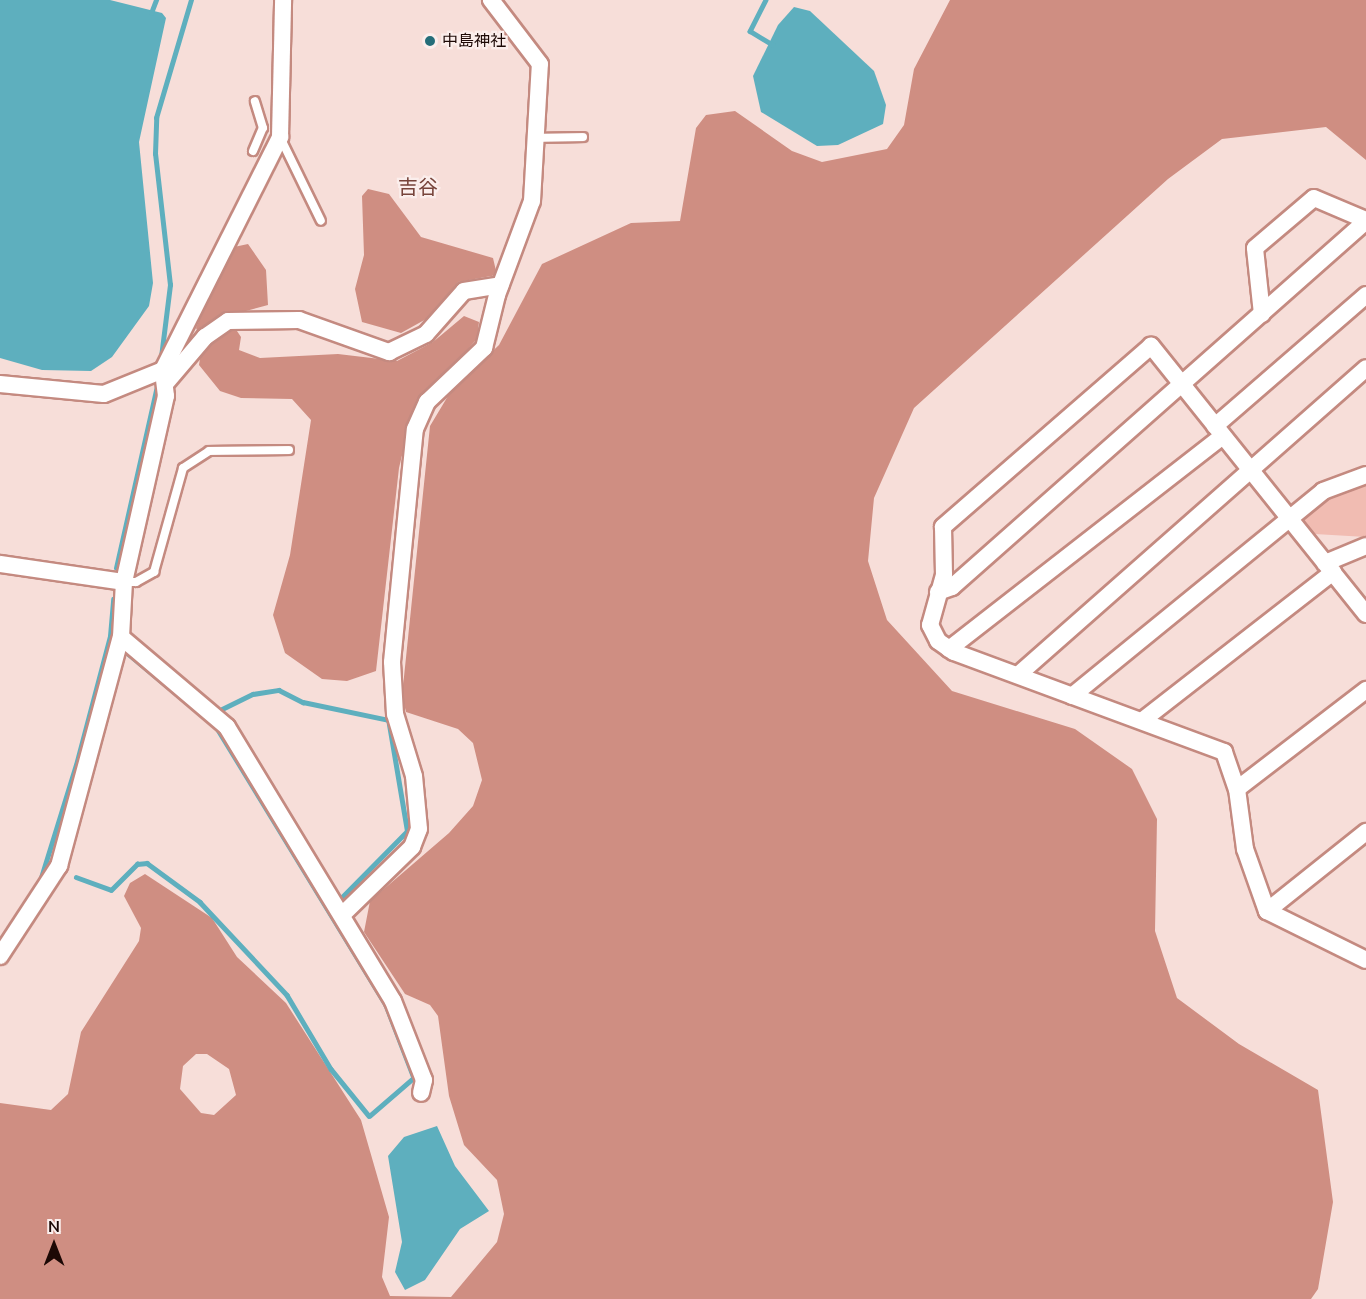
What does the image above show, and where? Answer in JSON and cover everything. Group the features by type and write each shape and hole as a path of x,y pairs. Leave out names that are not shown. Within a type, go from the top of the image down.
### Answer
{"street":[{"path":"0,956 59,866 121,637 124,582 164,377 274,131 283,0"},
{"path":"342,915 412,847 419,829 414,777 395,714 392,662 412,448 427,402 484,348 501,285 528,218 532,138 540,64 491,0"},
{"path":"938,592 952,587 1182,387 1366,220 1314,198 1255,248 1262,314"},
{"path":"0,384 104,394 164,377 205,337 228,321 299,320 389,352 426,334 464,291 501,285"},
{"path":"949,649 1219,431 1366,295"},
{"path":"1366,614 1182,387 1152,346 943,527 938,592 930,625 949,649 1224,752 1237,789 1245,849 1267,911 1366,960"},
{"path":"1018,675 1366,368"},
{"path":"1072,696 1323,491 1366,475"},
{"path":"1143,720 1329,567 1366,546"},
{"path":"0,564 124,582"},
{"path":"121,637 227,727 393,1001 424,1080 421,1093"},
{"path":"1237,789 1366,690"},
{"path":"1267,911 1366,832"}],"lane":[{"path":"255,101 274,131 321,221"},
{"path":"253,151 274,131"},
{"path":"532,138 583,137"},
{"path":"124,582 136,582 154,572 183,468 209,451 289,450"}],"shaded area":[{"path":"950,0 1366,0 1366,160 1326,127 1222,139 1168,179 914,408 874,498 868,561 887,620 952,691 1075,729 1132,769 1157,819 1155,931 1177,998 1239,1044 1318,1090 1333,1202 1318,1289 1311,1299 0,1299 0,1103 51,1110 68,1094 81,1032 139,941 141,928 124,896 130,883 145,874 212,918 237,957 286,1003 361,1120 389,1217 382,1277 390,1296 451,1297 497,1242 504,1214 497,1180 464,1145 449,1096 438,1016 430,1005 405,994 364,932 370,901 449,833 473,806 482,780 473,743 458,729 406,712 402,696 430,426 451,391 499,345 542,264 631,223 680,221 696,128 706,115 735,111 792,151 822,162 887,149 904,125 914,69","holes":["196,1054 207,1054 229,1069 236,1095 214,1115 201,1113 180,1089 183,1066"]},
{"path":"368,189 389,194 421,237 493,258 497,275 458,282 428,318 401,333 362,322 355,289 364,255 362,196"},
{"path":"248,244 266,270 268,305 220,318 199,335 196,328 221,267 234,247"},
{"path":"464,316 479,322 477,339 413,409 399,468 376,671 347,681 322,679 285,653 273,615 290,555 311,420 292,399 241,398 220,391 199,365 201,352 235,328 241,337 239,350 260,358 338,354 397,361 433,342"},
{"path":"1366,480 1366,537 1315,534 1298,520 1318,501"}],"water":[{"path":"0,0 110,0 162,13 166,18 139,142 153,283 149,306 112,357 91,371 42,370 0,358"},
{"path":"794,7 810,11 874,71 886,105 883,124 838,145 817,146 761,112 753,76 778,25"},
{"path":"437,1126 455,1166 489,1211 460,1229 425,1280 405,1290 395,1272 402,1242 388,1156 404,1137"}],"waterway":[{"path":"151,13 156,0"},
{"path":"161,357 170,285 155,154 156,118 191,0"},
{"path":"766,0 750,31 772,44"},
{"path":"116,568 157,386"},
{"path":"40,881 76,765 110,636 113,599"},
{"path":"126,652 197,711"},
{"path":"222,709 253,694 279,690 303,702 389,720"},
{"path":"341,898 407,831 388,719"},
{"path":"217,728 386,1005 414,1078 370,1116"},
{"path":"76,877 111,890 137,864 147,863 200,902 287,995 331,1069 369,1116"}],"place":[{"name":"中島神社","path":"430,41"}],"district":[{"name":"吉谷","path":"418,187"}]}
